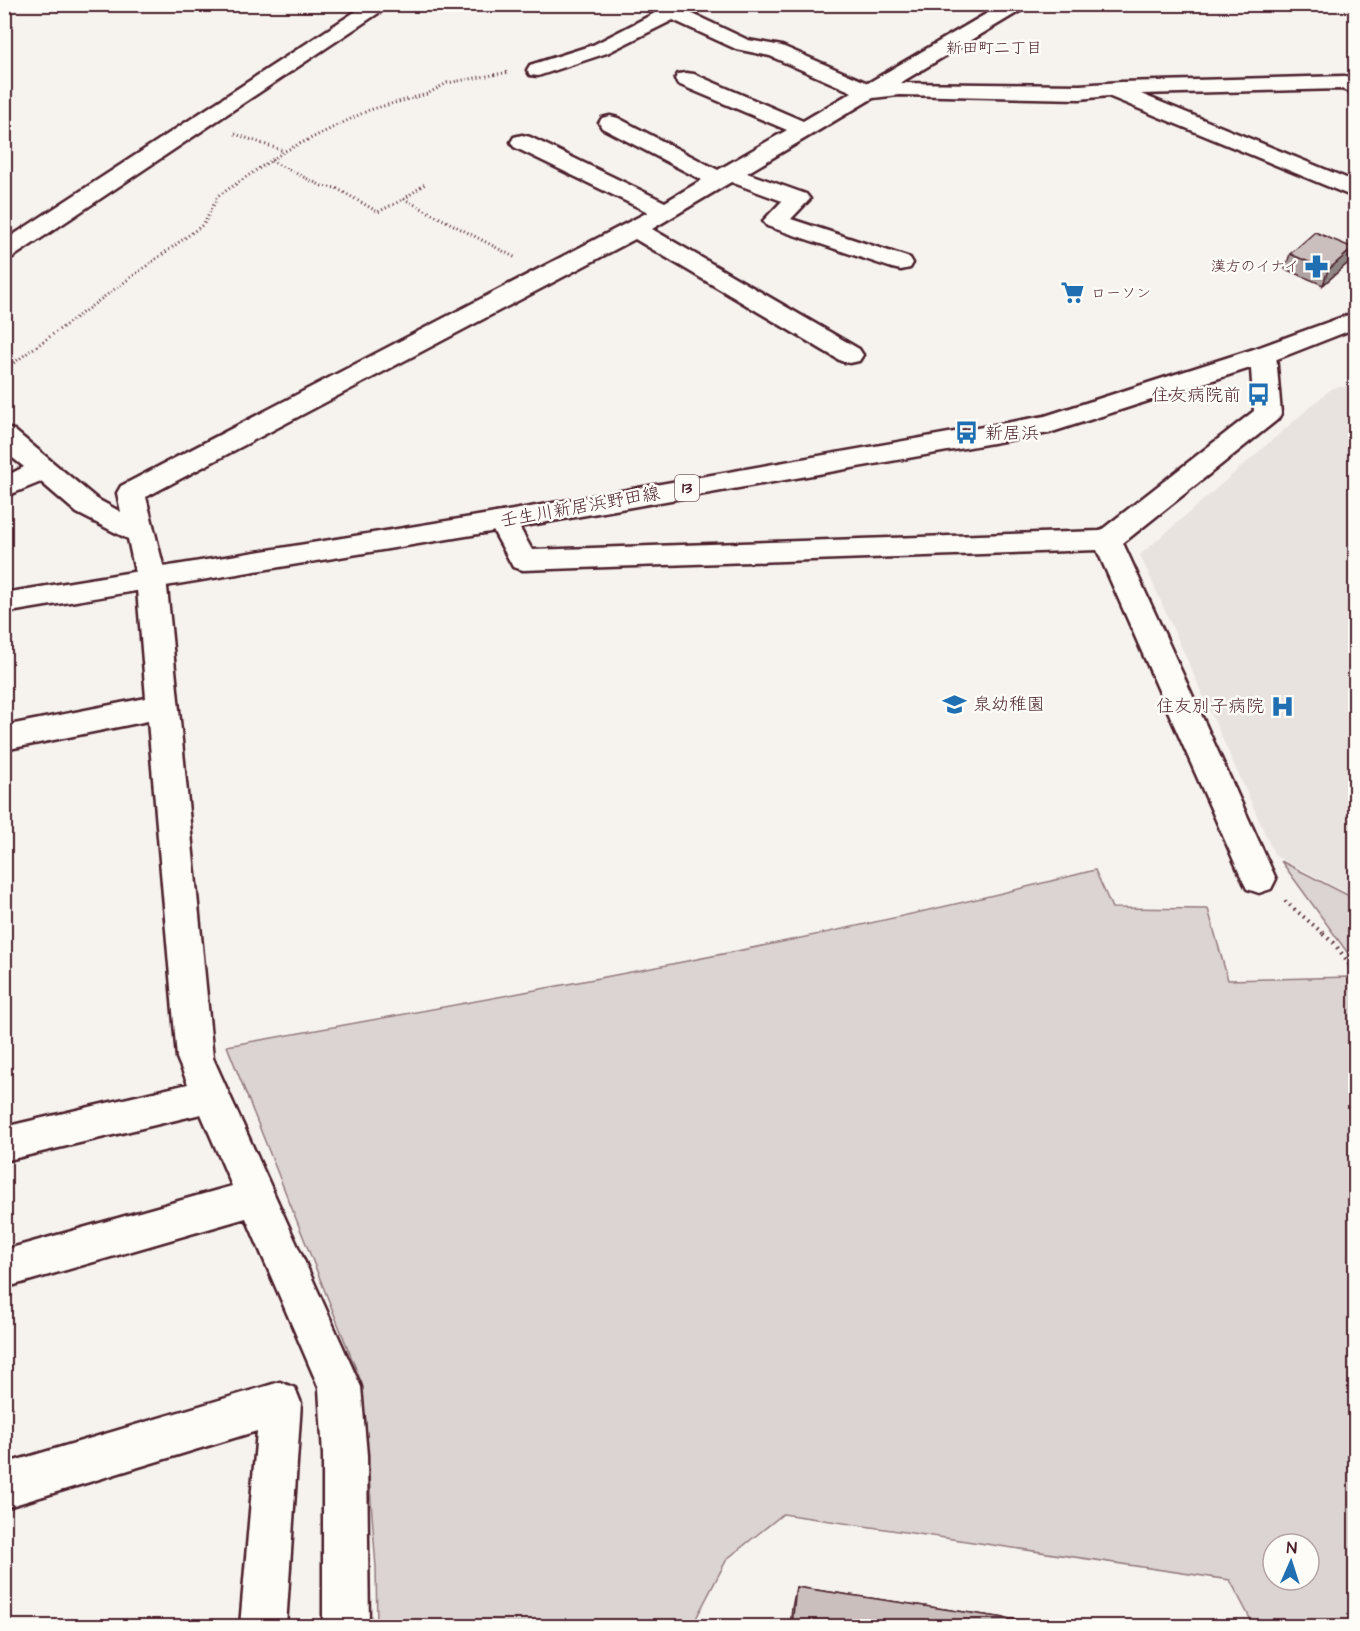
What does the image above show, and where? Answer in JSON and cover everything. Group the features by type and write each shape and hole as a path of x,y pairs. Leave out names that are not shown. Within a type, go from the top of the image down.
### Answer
{"street":[{"path":"4,252 382,4"},
{"path":"346,1626 345,1455 340,1387 195,1058 151,577 130,493 635,228 1018,4"},
{"path":"538,70 600,49 664,8 743,45 775,50 868,92 899,89 1080,92 1110,88 1344,82 1356,87"},
{"path":"686,79 806,130"},
{"path":"1110,88 1356,191"},
{"path":"610,123 724,177 798,199 775,221 901,262"},
{"path":"522,142 664,211"},
{"path":"635,228 850,355"},
{"name":"壬生川新居浜野田線","path":"4,603 502,520 1049,424 1263,355 1356,319"},
{"path":"502,520 523,560 1107,540 1268,414 1263,355"},
{"path":"4,436 87,506 141,533"},
{"path":"4,488 44,469"},
{"path":"1107,540 1259,879"},
{"path":"4,738 163,706"},
{"path":"4,1144 211,1095"},
{"path":"4,1269 255,1197"},
{"path":"4,1486 280,1403 263,1626"}],"path":[{"path":"4,370 204,224 219,196 285,151 369,110 427,94 447,84 529,69 538,70"},
{"path":"200,122 285,151"},
{"path":"271,161 322,186 336,188 378,212 405,199 426,184"},
{"path":"405,199 547,274"},
{"path":"1259,879 1334,943 1356,975"}],"shaded area":[{"name":"住友別子病院","path":"1356,385 1355,897 1275,856 1140,555 1332,388"},
{"path":"1281,861 1355,899 1355,963"},
{"path":"1095,870 1112,908 1208,909 1228,980 1349,977 1355,990 1355,1626 1254,1626 1230,1580 783,1514 727,1559 692,1626 377,1626 376,1567 362,1384 227,1046 663,966 880,921"}],"building":[{"path":"1315,232 1353,248 1328,270 1290,254"},
{"path":"796,1587 1058,1626 792,1626"}],"place":[{"name":"漢方のイナイ","path":"1317,266"},
{"name":"ローソン","path":"1073,293"},
{"name":"住友病院前","path":"1259,395"},
{"name":"新居浜","path":"967,433"},
{"name":"泉幼稚園","path":"955,704"},
{"name":"住友別子病院","path":"1282,706"}],"district":[{"name":"新田町二丁目","path":"994,48"}]}
